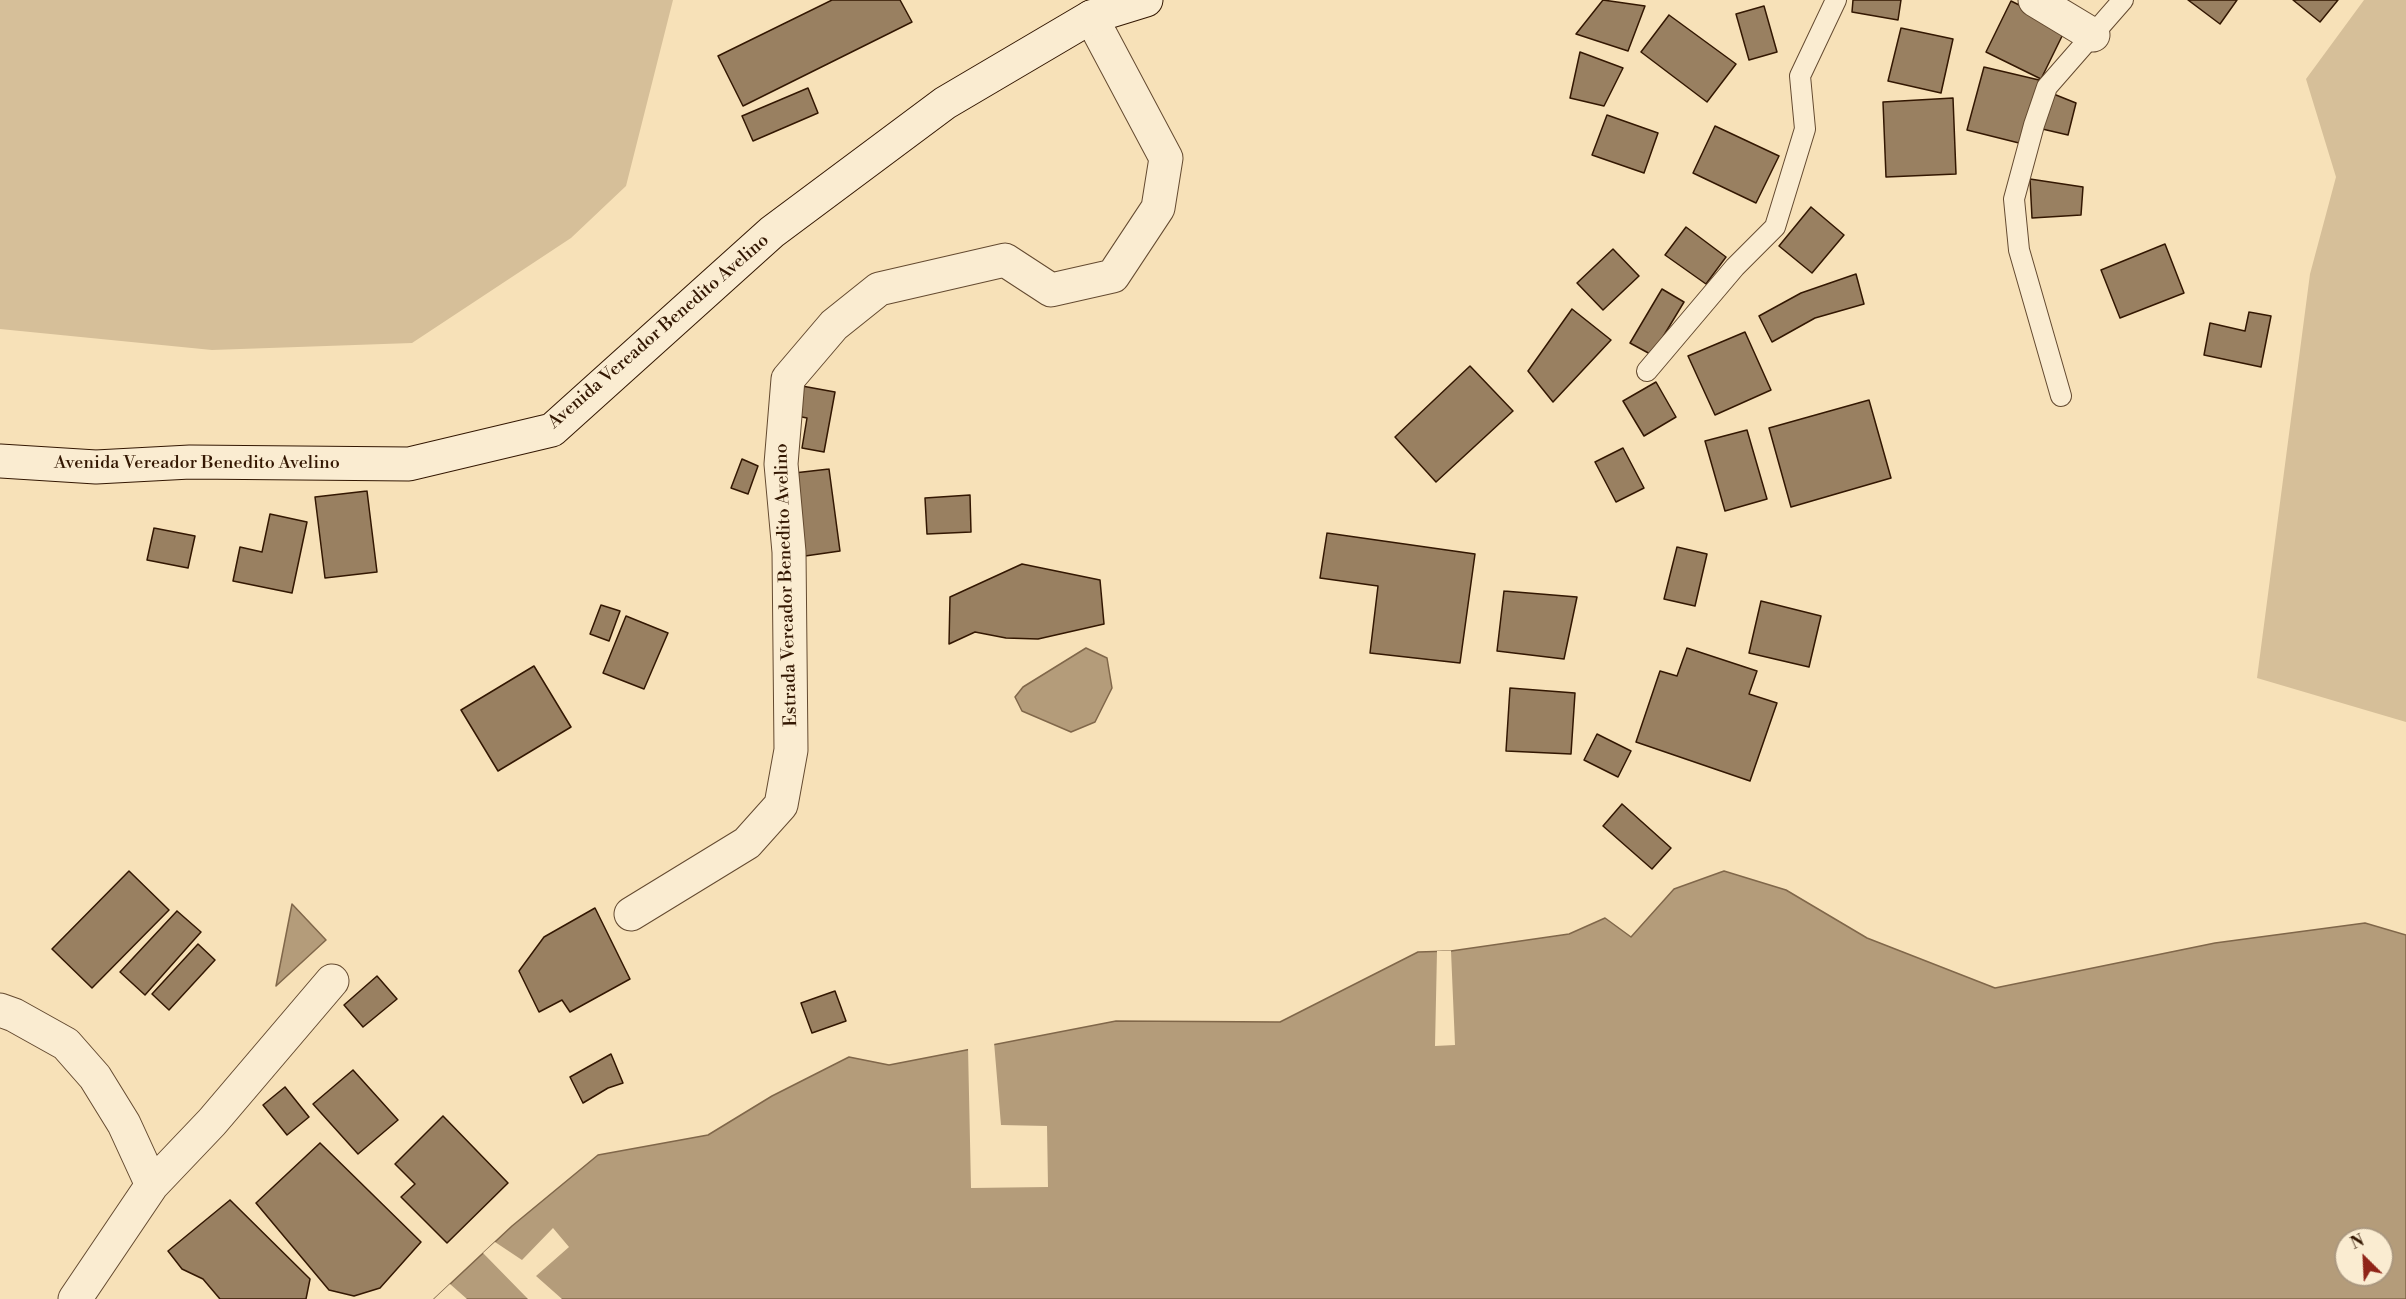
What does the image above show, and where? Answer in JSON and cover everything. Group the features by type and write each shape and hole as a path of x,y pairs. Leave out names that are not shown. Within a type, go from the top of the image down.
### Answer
{"street":[{"name":"Avenida Vereador Benedito Avelino","path":"0,461 96,467 190,462 409,465 552,430 772,232 945,103 1091,16 1146,0"},
{"path":"2035,0 2093,34"},
{"name":"Estrada Vereador Benedito Avelino","path":"631,914 747,843 781,805 791,750 789,552 781,464 788,379 834,325 879,289 1005,261 1050,290 1113,276 1158,208 1166,158 1091,16"},
{"path":"75,1299 152,1185 212,1122 332,981"},
{"path":"0,1010 14,1015 66,1044 95,1077 124,1124 152,1185"}],"lane":[{"path":"1647,371 1735,267 1775,228 1805,129 1800,76 1836,0"},
{"path":"2061,396 2019,250 2014,199 2034,125 2048,87 2123,0"}],"shaded area":[{"path":"0,0 673,0 626,186 571,238 412,343 212,350 0,329"},
{"path":"2364,0 2406,0 2406,722 2257,678 2310,274 2336,177 2306,79"},
{"path":"1086,648 1107,658 1112,688 1095,722 1071,732 1022,711 1015,697 1023,687"},
{"path":"1724,871 1786,890 1867,938 1995,988 2215,943 2365,923 2406,935 2406,1299 434,1299 512,1226 598,1155 708,1135 772,1096 849,1057 889,1065 1116,1021 1280,1022 1418,952 1451,951 1569,934 1605,918 1631,937 1674,889"},
{"path":"292,904 326,940 276,986"}],"pier":[{"path":"1437,951 1451,951 1455,1045 1435,1046"},
{"path":"994,1042 1001,1125 1047,1126 1048,1187 971,1188 968,1047"},
{"path":"553,1228 569,1247 536,1276 562,1299 528,1299 483,1253 495,1242 522,1260"},
{"path":"450,1284 467,1299 434,1299"}],"building":[{"path":"832,0 900,0 912,22 743,106 718,56"},
{"path":"1603,0 1645,6 1628,51 1576,34"},
{"path":"1853,0 1901,0 1898,20 1852,12"},
{"path":"2188,0 2237,0 2220,24"},
{"path":"2293,0 2338,0 2320,22"},
{"path":"2011,1 2066,28 2041,79 1986,52"},
{"path":"1764,6 1777,52 1749,60 1736,14"},
{"path":"1669,15 1736,64 1707,102 1641,52"},
{"path":"1901,28 1953,39 1941,93 1888,81"},
{"path":"1580,52 1623,68 1604,106 1570,98"},
{"path":"1984,67 2039,80 2023,144 1967,130"},
{"path":"808,88 818,113 753,141 742,116"},
{"path":"2051,93 2076,103 2068,135 2038,128"},
{"path":"1953,98 1956,174 1886,177 1883,102"},
{"path":"1607,115 1658,133 1644,173 1592,155"},
{"path":"1715,126 1779,156 1756,203 1693,173"},
{"path":"2030,179 2083,187 2081,215 2032,218"},
{"path":"1811,207 1844,235 1812,273 1779,246"},
{"path":"1686,227 1726,257 1706,284 1665,255"},
{"path":"2165,244 2184,293 2120,318 2101,270"},
{"path":"1613,249 1639,276 1603,310 1577,283"},
{"path":"1856,274 1864,304 1815,318 1772,342 1759,316 1801,293"},
{"path":"1662,289 1684,302 1652,355 1630,343"},
{"path":"1572,309 1611,340 1553,402 1528,371"},
{"path":"2249,312 2271,316 2261,367 2204,355 2210,323 2245,331"},
{"path":"1745,332 1771,390 1715,415 1688,356"},
{"path":"1470,366 1513,411 1436,482 1395,437"},
{"path":"1656,382 1676,417 1644,436 1623,401"},
{"path":"802,386 835,392 824,452 802,448 807,418 797,416"},
{"path":"1869,400 1891,478 1791,507 1769,428"},
{"path":"1747,430 1767,499 1725,511 1705,441"},
{"path":"1623,448 1644,488 1616,502 1595,462"},
{"path":"742,459 758,466 748,494 731,488"},
{"path":"829,469 840,551 805,556 794,473"},
{"path":"367,491 377,572 325,578 315,497"},
{"path":"970,495 971,532 927,534 925,498"},
{"path":"270,514 307,522 292,593 233,581 240,547 262,552"},
{"path":"154,528 195,536 188,568 147,560"},
{"path":"1327,533 1475,554 1460,663 1370,653 1378,586 1320,578"},
{"path":"1677,547 1707,554 1695,606 1664,599"},
{"path":"1022,564 1100,580 1104,624 1038,639 1006,638 975,632 949,644 950,597"},
{"path":"1504,591 1577,597 1564,659 1497,651"},
{"path":"1761,601 1821,616 1809,667 1749,653"},
{"path":"601,605 620,611 609,641 590,634"},
{"path":"626,616 668,633 644,689 603,673"},
{"path":"1687,648 1757,671 1749,694 1777,703 1750,781 1636,742 1660,671 1677,676"},
{"path":"534,666 571,727 498,771 461,710"},
{"path":"1510,688 1575,693 1571,754 1506,751"},
{"path":"1597,734 1631,751 1618,777 1584,760"},
{"path":"1622,804 1671,848 1652,869 1603,826"},
{"path":"129,871 169,910 92,988 52,949"},
{"path":"595,908 630,979 570,1012 562,1000 539,1012 519,971 544,937"},
{"path":"177,911 201,932 145,995 120,972"},
{"path":"198,944 215,960 169,1010 152,994"},
{"path":"377,976 397,999 363,1027 344,1005"},
{"path":"835,991 846,1021 812,1033 801,1003"},
{"path":"611,1054 623,1083 608,1088 583,1103 570,1077"},
{"path":"353,1070 398,1120 358,1154 313,1104"},
{"path":"285,1087 309,1117 287,1135 263,1105"},
{"path":"443,1116 508,1183 447,1243 401,1197 415,1184 395,1164"},
{"path":"320,1143 421,1242 380,1288 354,1296 329,1290 256,1203"},
{"path":"230,1200 310,1279 306,1299 220,1299 203,1279 182,1269 168,1251"}]}
